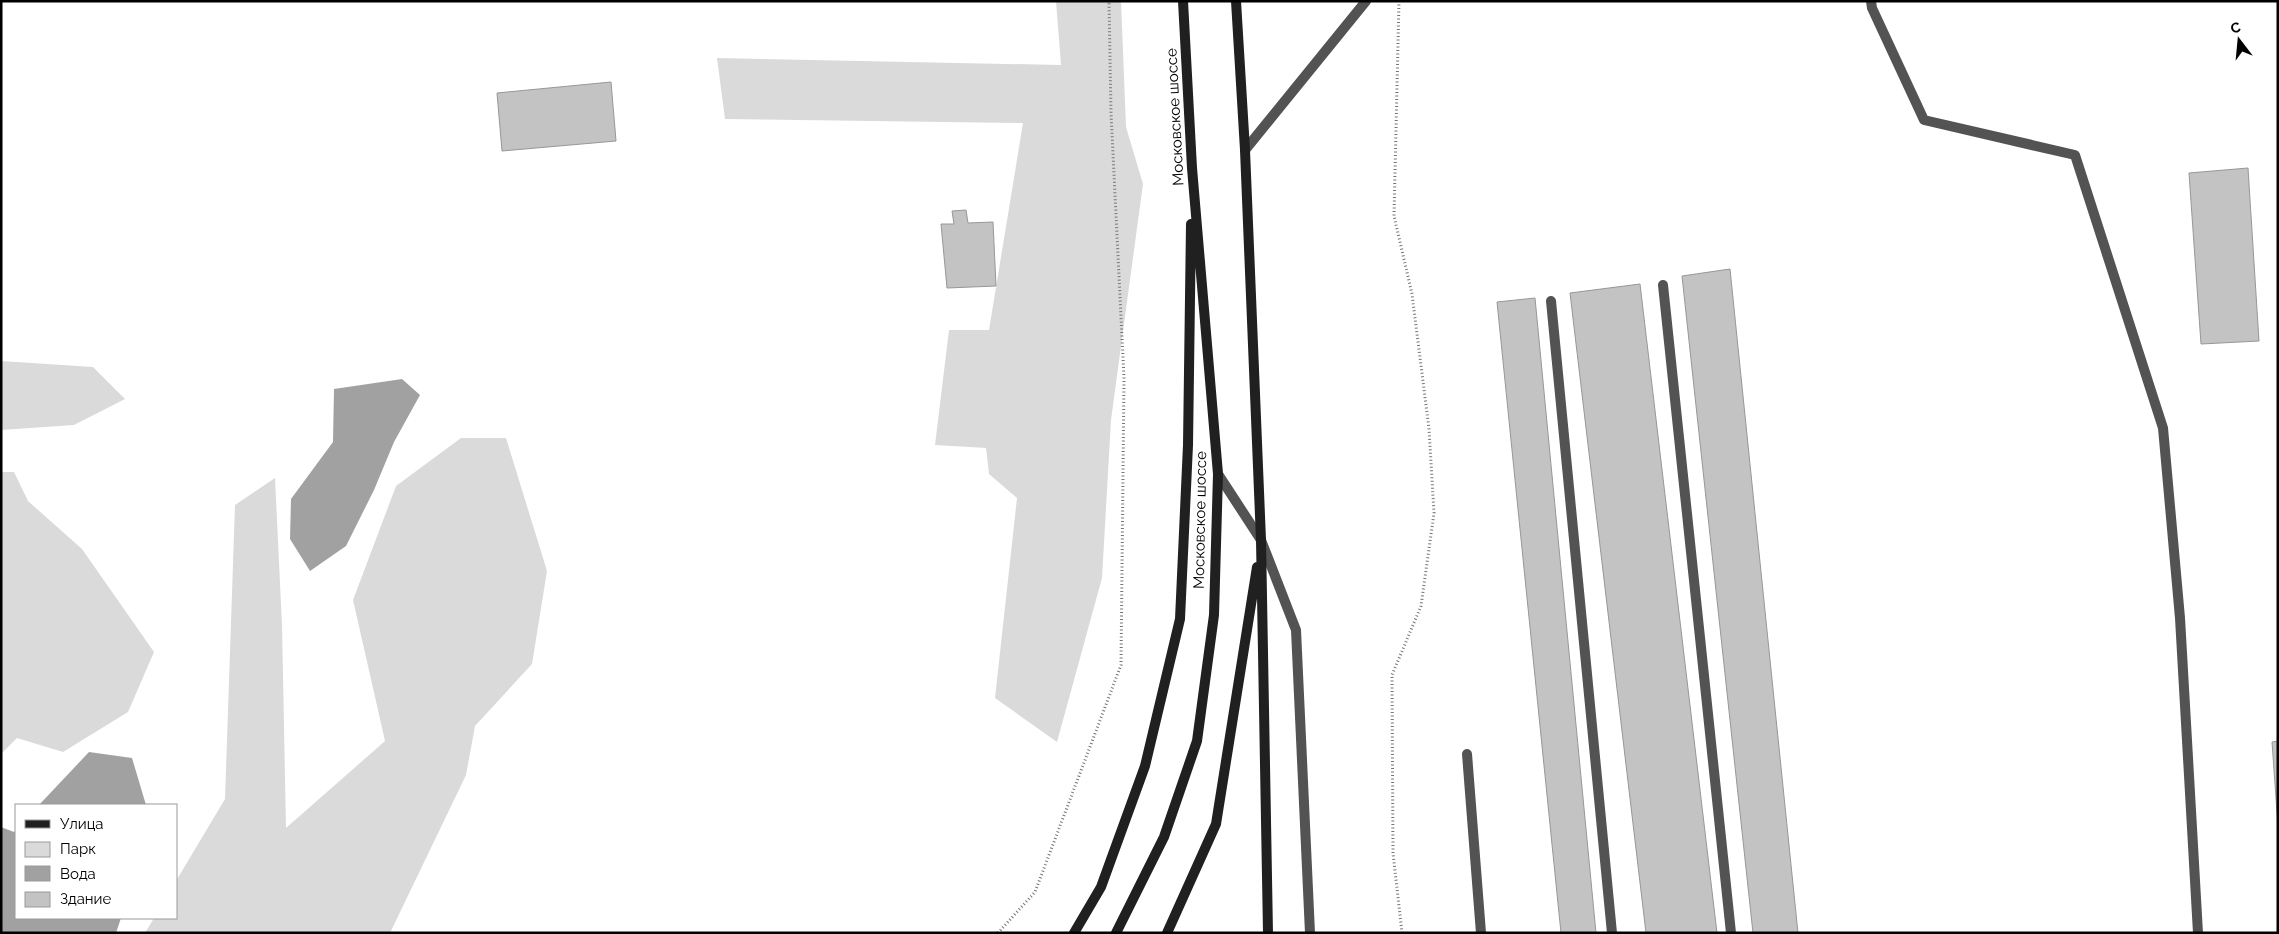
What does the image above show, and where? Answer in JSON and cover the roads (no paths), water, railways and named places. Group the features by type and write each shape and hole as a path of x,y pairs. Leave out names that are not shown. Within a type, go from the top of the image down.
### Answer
{"main road":[{"name":"Московское шоссе","path":"1116,933 1164,837 1197,741 1214,615 1218,474 1192,168 1183,1"},
{"path":"1236,1 1245,150 1261,540 1268,933"},
{"path":"1074,933 1101,887 1145,766 1180,619 1188,445 1192,168"},
{"path":"1167,933 1216,824 1261,540"}],"street":[{"path":"1245,150 1366,1"},
{"path":"1871,1 1872,8 1924,120 2074,155 2163,428 2180,618 2198,933"},
{"path":"1663,285 1732,933"},
{"path":"1551,301 1612,933"},
{"path":"1218,474 1261,540 1296,630 1310,933"},
{"path":"1468,754 1481,933"}],"water":[{"path":"402,379 420,395 394,442 374,490 346,546 310,571 290,539 291,499 333,442 334,389"},
{"path":"89,752 132,758 146,804 40,804"},
{"path":"1,827 15,831 15,919 121,919 116,933 1,933"}]}
